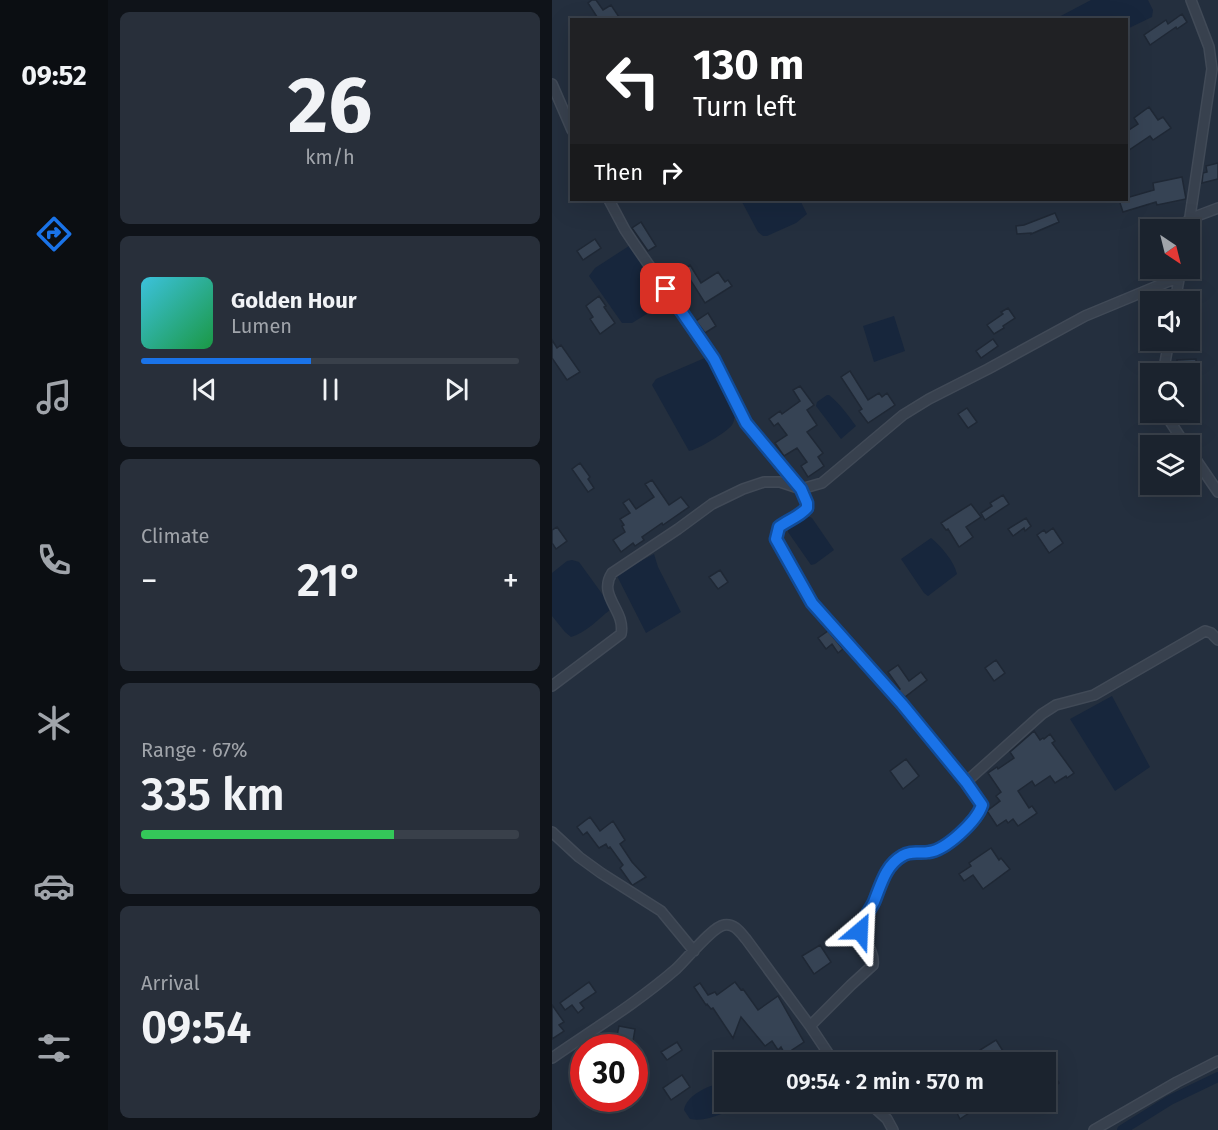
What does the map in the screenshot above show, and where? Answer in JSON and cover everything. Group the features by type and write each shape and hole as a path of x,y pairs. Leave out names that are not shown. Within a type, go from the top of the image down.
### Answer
{"street":[{"path":"1190,219 1212,69 1209,47 1191,0"},
{"path":"552,84 570,125"},
{"path":"610,201 625,230 714,359 746,423 801,489 807,508 779,527 776,539 812,603 902,704 982,805 980,812 967,827 945,845 931,852 908,852 891,865 862,922 860,931 873,956 873,965 810,1026"},
{"path":"1198,219 1218,208"},
{"path":"552,686 621,634 620,619 607,590 607,580 612,573 712,504 764,482 780,482 801,489 822,483 903,415 929,399 1085,316 1167,279"},
{"path":"1200,466 1218,492"},
{"path":"966,782 1042,714 1056,705 1094,695 1205,631 1218,640"},
{"path":"552,832 579,857 601,873 661,911 694,951"},
{"path":"552,1058 646,993 677,968 714,930 724,925 736,927 746,939 827,1052"},
{"path":"1094,1130 1218,1061"},
{"path":"879,1112 887,1119 893,1130"}],"water":[{"path":"1091,0 1148,0 1153,10 1152,17 1128,29 1128,18 1057,18"},
{"path":"742,201 800,201 807,214 796,223 767,236 758,232"},
{"path":"629,246 666,298 650,312 632,323 622,323 589,276 595,268"},
{"path":"894,316 905,351 874,362 863,326"},
{"path":"707,357 735,416 732,425 724,432 689,451 652,385 656,379"},
{"path":"827,395 840,406 856,426 841,439 816,406 817,402"},
{"path":"808,516 812,518 834,550 811,565 788,532 788,529"},
{"path":"931,538 947,554 957,574 928,596 901,559"},
{"path":"654,554 658,567 681,612 646,633 616,574"},
{"path":"567,561 579,562 608,602 610,610 587,629 571,637 552,616 552,573"},
{"path":"1112,696 1150,767 1115,791 1070,719"},
{"path":"714,1084 714,1112 726,1112 711,1118 690,1119 684,1110 686,1104 694,1095"}],"building":[{"path":"596,0 603,10 611,5 620,18 598,18 588,3"},
{"path":"1182,14 1187,22 1150,45 1144,35 1166,20 1168,24"},
{"path":"1149,107 1158,120 1163,117 1171,128 1153,140 1150,136 1128,151 1128,131 1138,124 1134,118"},
{"path":"1218,163 1218,179 1202,183 1203,173 1207,172 1206,166"},
{"path":"1182,177 1186,199 1157,205 1156,202 1123,212 1119,201 1128,201 1128,197 1154,190 1153,183"},
{"path":"1055,213 1059,222 1031,234 1017,234 1016,226"},
{"path":"641,222 656,246 648,251 632,228"},
{"path":"595,239 601,248 583,260 577,251"},
{"path":"690,265 701,283 718,272 725,282 728,280 732,286 705,303 688,276 684,279 680,272"},
{"path":"599,296 615,323 600,334 590,319 593,317 586,306"},
{"path":"1008,308 1015,318 994,334 987,325"},
{"path":"708,313 716,326 705,333 696,321"},
{"path":"993,339 998,346 981,358 976,351"},
{"path":"552,340 557,348 561,345 580,372 567,380 552,358"},
{"path":"1196,359 1196,363 1177,363 1177,360"},
{"path":"850,371 868,400 879,393 882,397 887,393 895,405 868,423 859,411 862,409 841,377"},
{"path":"800,386 814,405 807,410 817,425 807,432 823,453 818,457 824,466 808,477 801,466 807,462 797,448 784,456 775,443 787,435 778,423 774,426 769,419 780,411 782,414 800,401 793,390"},
{"path":"967,408 977,422 968,428 958,414"},
{"path":"580,463 590,477 588,479 594,488 588,492 572,469"},
{"path":"652,480 669,505 681,497 689,507 642,537 644,540 635,546 633,543 621,552 613,540 625,532 620,519 630,513 623,503 629,499 636,509 654,497 645,484"},
{"path":"1003,495 1009,504 985,520 981,513 992,506 990,503"},
{"path":"971,504 981,517 966,527 973,537 959,547 948,529 946,530 941,523"},
{"path":"1026,518 1031,526 1013,536 1008,529"},
{"path":"557,527 567,541 556,549 552,543 552,530"},
{"path":"1053,528 1063,543 1049,553 1037,535"},
{"path":"720,570 728,582 718,589 709,577"},
{"path":"828,631 843,649 838,653 832,644 826,649 818,638"},
{"path":"996,660 1005,673 994,681 985,668"},
{"path":"898,665 909,681 921,672 927,680 905,697 898,690 900,689 888,672"},
{"path":"1034,731 1040,740 1050,734 1055,741 1052,743 1074,773 1055,783 1050,776 1035,786 1032,781 1018,791 1029,808 1032,806 1037,813 1018,826 1013,819 1008,823 1006,820 997,826 987,811 1000,801 996,796 1001,792 988,773 1014,758 1010,752"},
{"path":"906,759 919,776 903,789 890,771"},
{"path":"590,817 600,831 613,821 625,840 620,844 646,877 632,885 620,868 623,865 610,847 608,848 606,844 599,848 587,832 583,835 577,827"},
{"path":"991,848 999,860 1001,858 1010,869 983,889 973,875 964,881 959,874 971,866 969,863"},
{"path":"820,945 831,962 814,974 802,956"},
{"path":"589,982 596,992 580,1003 584,1008 578,1013 572,1005 565,1010 560,1003"},
{"path":"735,982 758,1010 778,996 804,1042 792,1050 793,1052 784,1052 781,1047 778,1050 772,1041 765,1046 741,1017 733,1038 713,1008 706,1005 694,987 700,983 708,995 715,992 717,995"},
{"path":"552,1005 564,1022 559,1025 564,1031 552,1039"},
{"path":"619,1026 635,1029 634,1034 617,1034"},
{"path":"996,1040 1004,1052 981,1052 980,1050"},
{"path":"677,1042 682,1050 667,1060 661,1052"},
{"path":"682,1075 690,1087 671,1100 663,1088"},
{"path":"956,1112 970,1112 960,1119"}],"waterway":[{"path":"1122,1130 1170,1100 1218,1077"}],"route":[{"path":"666,289 714,359 746,423 801,489 807,508 779,527 776,539 812,603 902,704 982,805 974,821 945,845 931,852 908,852 891,865 862,922 860,931"}]}
